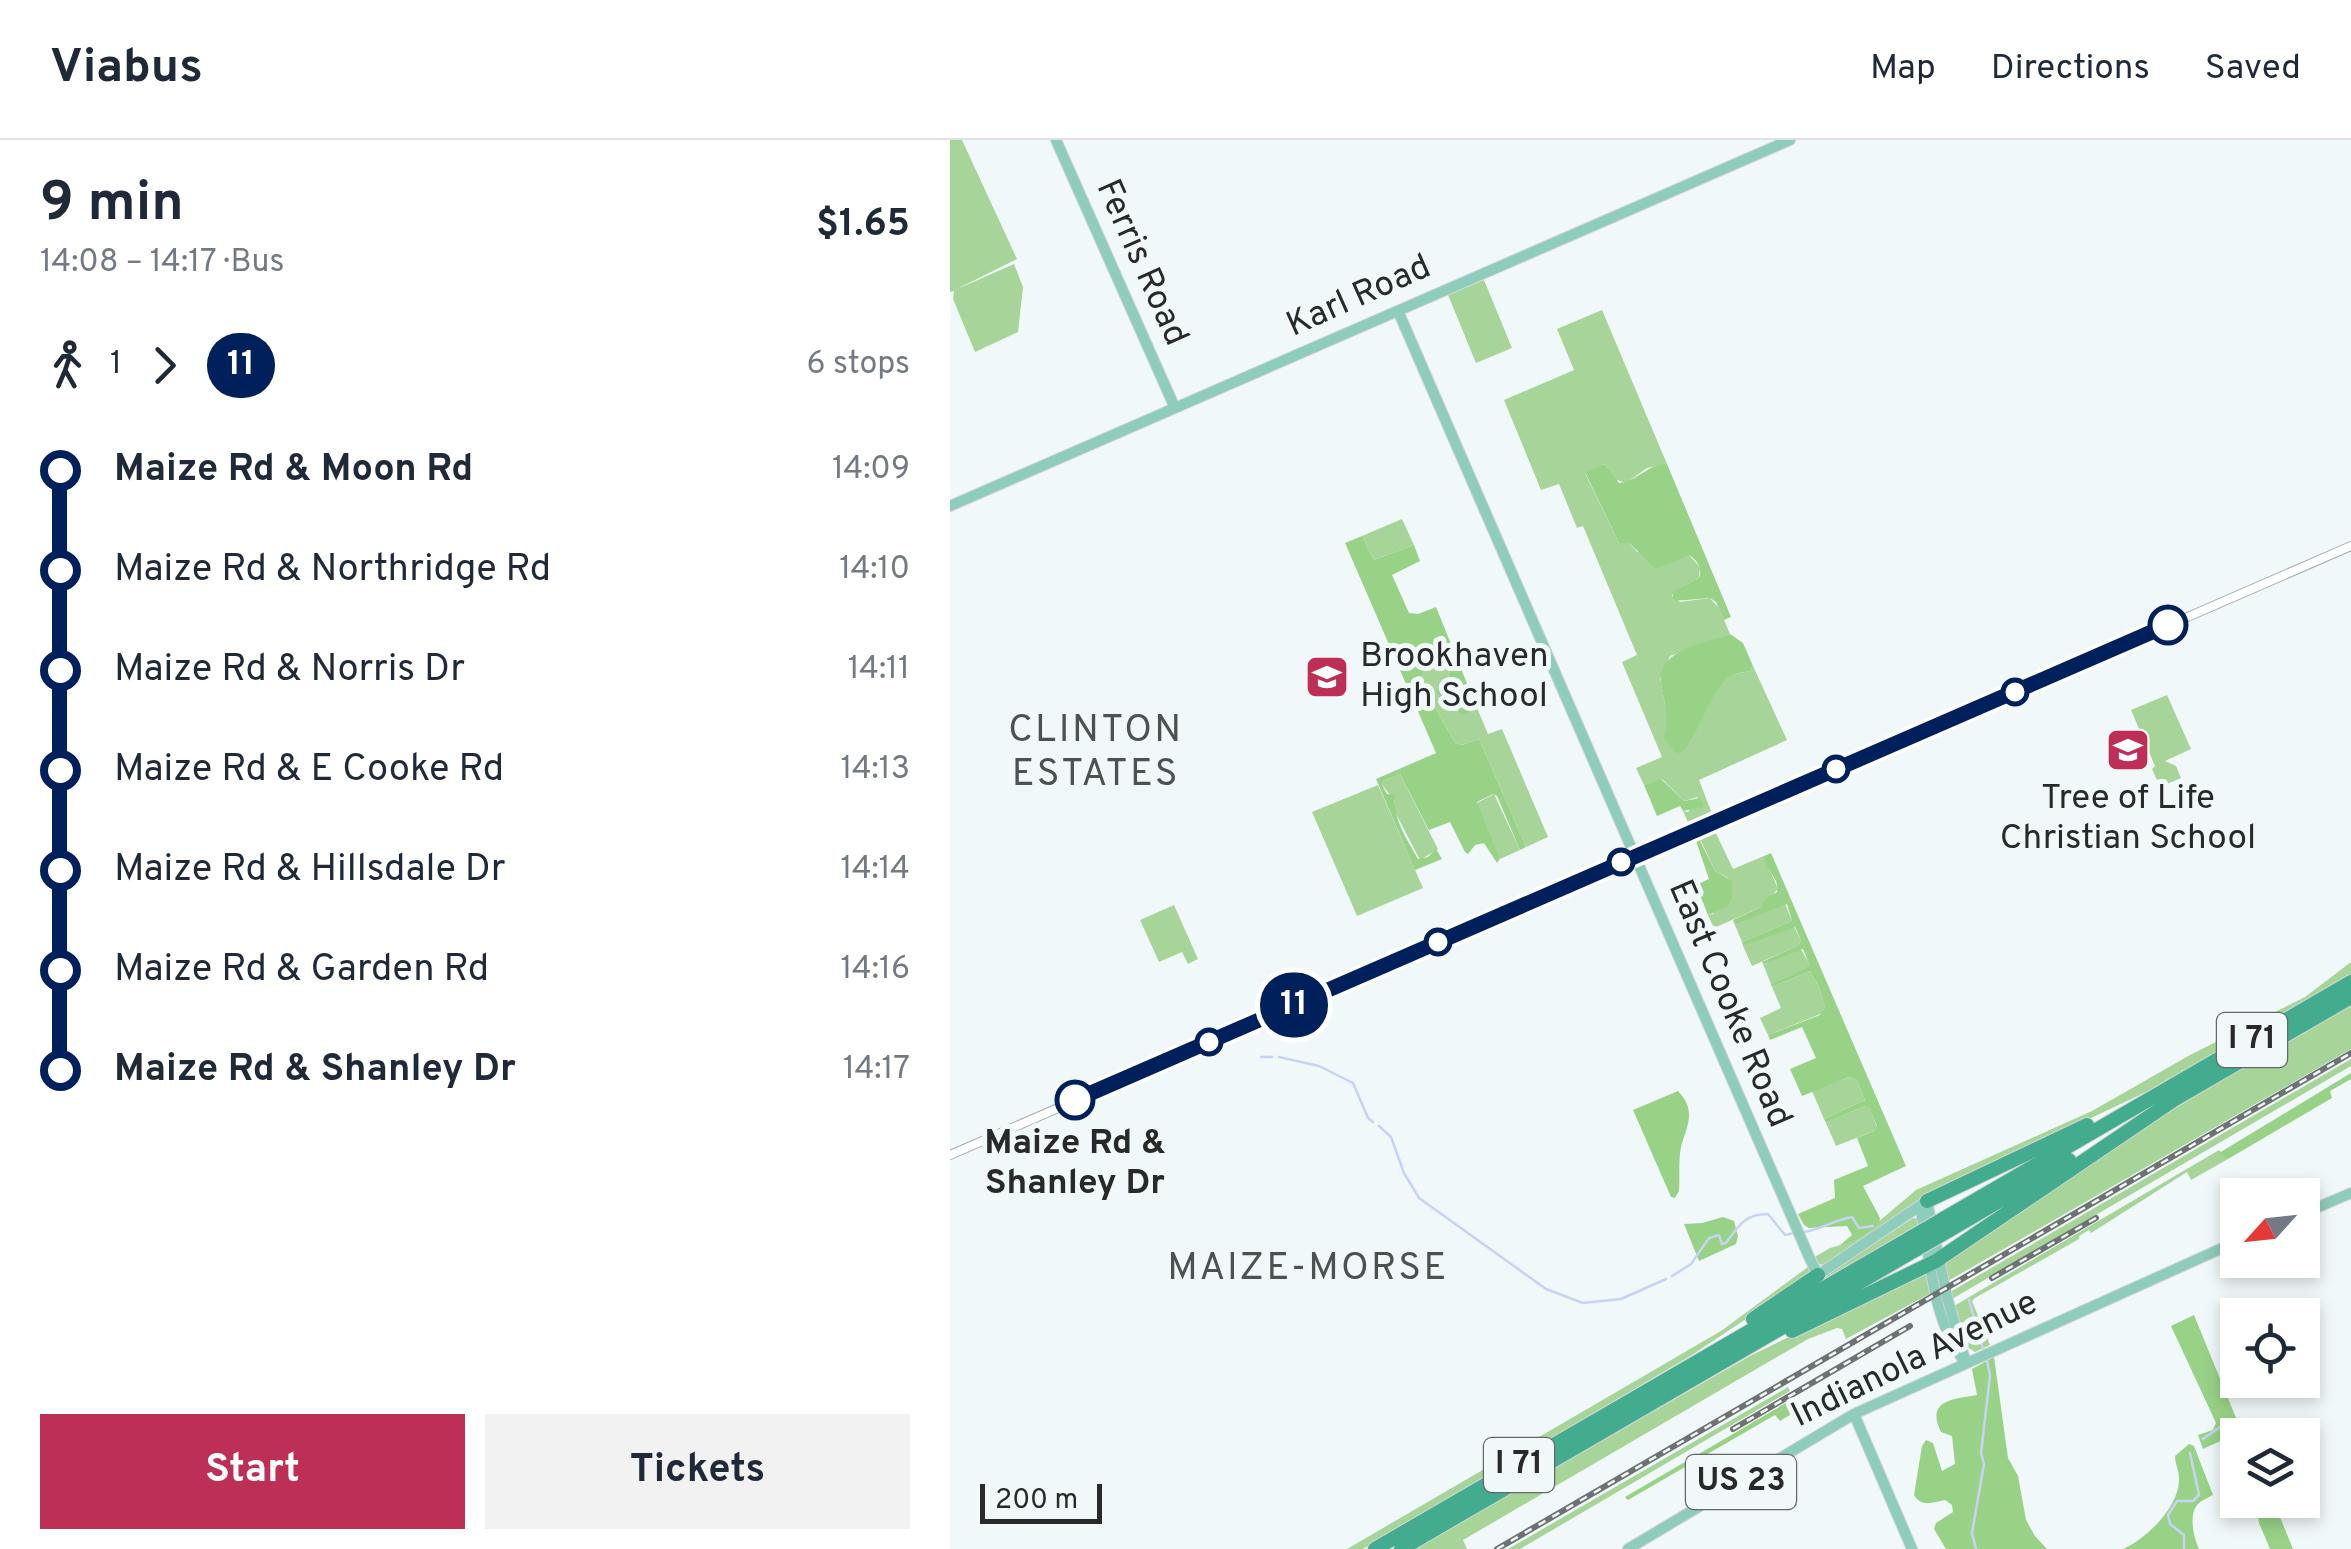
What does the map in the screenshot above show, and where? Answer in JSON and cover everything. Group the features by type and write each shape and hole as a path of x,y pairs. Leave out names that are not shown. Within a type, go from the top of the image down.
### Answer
{"highway":[{"name":"I 71","path":"1946,1225 2152,1097 2351,982"},
{"name":"I 71","path":"1375,1549 1662,1381 2175,1099 2351,997"},
{"path":"1924,1204 2152,1097"},
{"path":"1684,1385 1934,1261 2175,1099"},
{"name":"I 71","path":"1402,1549 1684,1385 1914,1243"},
{"path":"1662,1381 1818,1275"}],"main road":[{"name":"Ferris Road","path":"1056,140 1175,408"},
{"name":"Karl Road","path":"950,506 1790,140"},
{"name":"East Cooke Road","path":"1398,310 1818,1275"},
{"path":"2320,1207 2351,1194"},
{"path":"1818,1275 1924,1204 1944,1321 1956,1352 1966,1363"},
{"name":"Indianola Avenue","path":"1628,1549 1854,1414 2220,1250"},
{"path":"1854,1414 1912,1549"}],"street":[{"path":"950,1155 2351,546"}],"green space":[{"path":"950,140 962,140 1017,259 955,290 1014,264 1023,287 1018,332 975,352 953,299 954,291 950,292"},
{"path":"1484,280 1512,348 1476,363 1448,295"},
{"path":"1602,310 1667,464 1647,468 1626,483 1614,479 1604,464 1585,473 1619,543 1629,543 1637,552 1688,554 1700,567 1699,578 1672,596 1680,602 1710,598 1719,608 1730,634 1670,656 1660,678 1668,720 1731,675 1750,671 1753,666 1787,740 1699,780 1714,819 1691,829 1683,811 1688,812 1698,797 1684,801 1662,779 1644,785 1636,768 1662,757 1622,662 1637,655 1583,526 1577,528 1559,484 1541,490 1504,400 1574,370 1557,329"},
{"path":"1604,464 1619,483 1667,464 1731,617 1724,620 1710,598 1674,601 1672,592 1699,578 1698,565 1689,555 1656,569 1629,543 1619,543 1585,472"},
{"path":"1402,519 1414,545 1374,560 1362,536"},
{"path":"1362,536 1374,560 1414,545 1420,561 1392,575 1409,613 1436,607 1475,703 1467,714 1460,713 1449,699 1439,697 1437,691 1446,683 1450,671 1440,662 1426,668 1422,675 1430,698 1455,743 1462,745 1479,739 1526,847 1520,850 1497,796 1493,794 1477,802 1500,859 1497,863 1484,843 1475,845 1468,854 1465,852 1450,822 1429,830 1400,774 1382,785 1387,794 1395,795 1396,812 1405,836 1418,859 1428,857 1436,849 1442,859 1415,870 1376,779 1436,753 1345,543"},
{"path":"1730,634 1743,643 1753,666 1722,684 1688,745 1681,753 1674,752 1664,738 1661,672 1666,663 1684,650"},
{"path":"1440,662 1450,671 1438,691 1439,697 1449,698 1455,711 1472,710 1475,703 1488,734 1502,729 1548,837 1526,847 1479,739 1462,745 1455,743 1422,675 1426,668"},
{"path":"2167,695 2191,749 2165,761 2176,766 2181,778 2160,787 2131,710"},
{"path":"1400,774 1438,849 1420,860 1393,808 1395,801 1382,785"},
{"path":"1661,779 1684,801 1700,798 1704,807 1683,811 1680,806 1657,816 1644,785"},
{"path":"1378,785 1423,888 1357,916 1312,812"},
{"path":"1494,794 1520,850 1500,859 1475,804"},
{"path":"1712,825 1733,869 1764,856 1778,889 1761,907 1714,928 1708,915 1713,914 1728,878 1715,871 1694,834"},
{"path":"1699,839 1715,871 1732,881 1732,899 1727,907 1708,915 1696,885 1709,879 1696,841"},
{"path":"1771,853 1906,1166 1863,1186 1880,1218 1879,1224 1857,1240 1839,1246 1852,1235 1847,1226 1809,1228 1798,1214 1835,1198 1834,1180 1868,1166 1857,1138 1877,1126 1865,1106 1826,1123 1824,1119 1865,1100 1857,1080 1849,1077 1802,1096 1790,1069 1816,1058 1802,1027 1770,1040 1768,1035 1820,1015 1825,1008 1810,971 1772,987 1771,984 1810,966 1803,949 1762,962 1799,945 1801,940 1795,927 1743,946 1742,942 1792,921 1787,904 1735,925 1733,920 1761,907 1765,899 1777,892 1764,856"},
{"path":"1785,903 1792,921 1742,942 1735,925"},
{"path":"1174,905 1198,959 1188,964 1182,952 1159,962 1140,920"},
{"path":"1793,925 1801,940 1799,945 1752,966 1743,946"},
{"path":"1800,948 1811,966 1771,984 1763,964"},
{"path":"2351,962 2351,974 2146,1092 1920,1199 1825,1265 1813,1258 1857,1240 1916,1190 2092,1111 2190,1055 2305,997"},
{"path":"1810,971 1819,987 1823,1013 1768,1035 1760,1018 1781,1008 1772,987"},
{"path":"2351,1003 2351,1049 1948,1281 1945,1260 2095,1156"},
{"path":"2351,1059 2351,1066 1952,1299 1950,1292"},
{"path":"2351,1073 2351,1079 2330,1091 2332,1098 2228,1159 2219,1153"},
{"path":"1849,1077 1857,1080 1865,1100 1824,1119 1812,1091"},
{"path":"1678,1091 1687,1104 1689,1116 1675,1198 1671,1197 1633,1110"},
{"path":"1869,1106 1877,1127 1836,1146 1826,1123"},
{"path":"2219,1150 2228,1159 2191,1180 2187,1172 2091,1233 2089,1230 1975,1298 1972,1301 1990,1345 1975,1352 1967,1347 1954,1306"},
{"path":"1723,1217 1734,1221 1736,1244 1699,1261 1684,1224"},
{"path":"1913,1218 1919,1219 1920,1225 1768,1314"},
{"path":"1808,1267 1809,1277 1692,1355 1363,1549 1347,1549 1721,1331"},
{"path":"1920,1273 1929,1275 1931,1293 1846,1339 1842,1329 1837,1328 1808,1339 1463,1540 1467,1549 1413,1549 1750,1356"},
{"path":"2194,1315 2220,1379 2220,1398 2228,1398 2236,1418 2220,1418 2220,1441 2203,1449 2198,1435 2213,1430 2216,1423 2171,1326"},
{"path":"1994,1357 2008,1458 2018,1476 2026,1520 2047,1549 1946,1549 1934,1529 1936,1523 1953,1512 1952,1505 1945,1500 1924,1503 1914,1495 1926,1440 1933,1443 1942,1471 1955,1464 1952,1436 1941,1432 1937,1421 1939,1407 1951,1400 1977,1395 1972,1369"},
{"path":"1788,1387 1790,1391 1520,1549 1508,1549"},
{"path":"1791,1400 1798,1410 1780,1421 1775,1415 1628,1500 1625,1497"},
{"path":"2189,1444 2194,1446 2213,1495 2198,1504 2193,1514 2199,1549 2123,1549 2151,1530 2167,1512 2179,1481 2175,1456"},
{"path":"2258,1518 2280,1518 2293,1549 2270,1549"}],"waterway":[{"path":"1261,1057 1272,1057"},
{"path":"1279,1057 1319,1066 1353,1083 1373,1122"},
{"path":"1379,1126 1391,1137 1404,1173 1419,1198 1546,1289 1583,1303 1621,1299 1666,1279"},
{"path":"1672,1276 1691,1264 1709,1238 1719,1235 1722,1244 1726,1243 1748,1218 1768,1214 1785,1235 1794,1233"},
{"path":"1803,1232 1852,1217 1859,1228 1873,1226"},
{"path":"1969,1300 1983,1349"},
{"path":"1976,1549 1972,1533 1984,1464 1981,1453 1990,1376 1987,1360"},
{"path":"2203,1439 2220,1427"},
{"path":"2184,1549 2184,1535 2170,1524 2168,1515 2177,1501 2193,1501 2199,1495 2190,1453"}],"railway":[{"path":"1497,1549 2351,1053"},
{"path":"1992,1278 2096,1218"},
{"path":"1733,1429 1910,1326"}],"bus line":[{"name":"11","path":"1075,1100 2168,625"}],"place":[{"name":"Brookhaven High School","path":"1327,677"},
{"name":"Tree of Life Christian School","path":"2128,750"},
{"name":"Maize Rd & Shanley Dr","path":"1075,1100"}],"district":[{"name":"CLINTON ESTATES","path":"1096,753"},
{"name":"MAIZE-MORSE","path":"1308,1269"}]}
